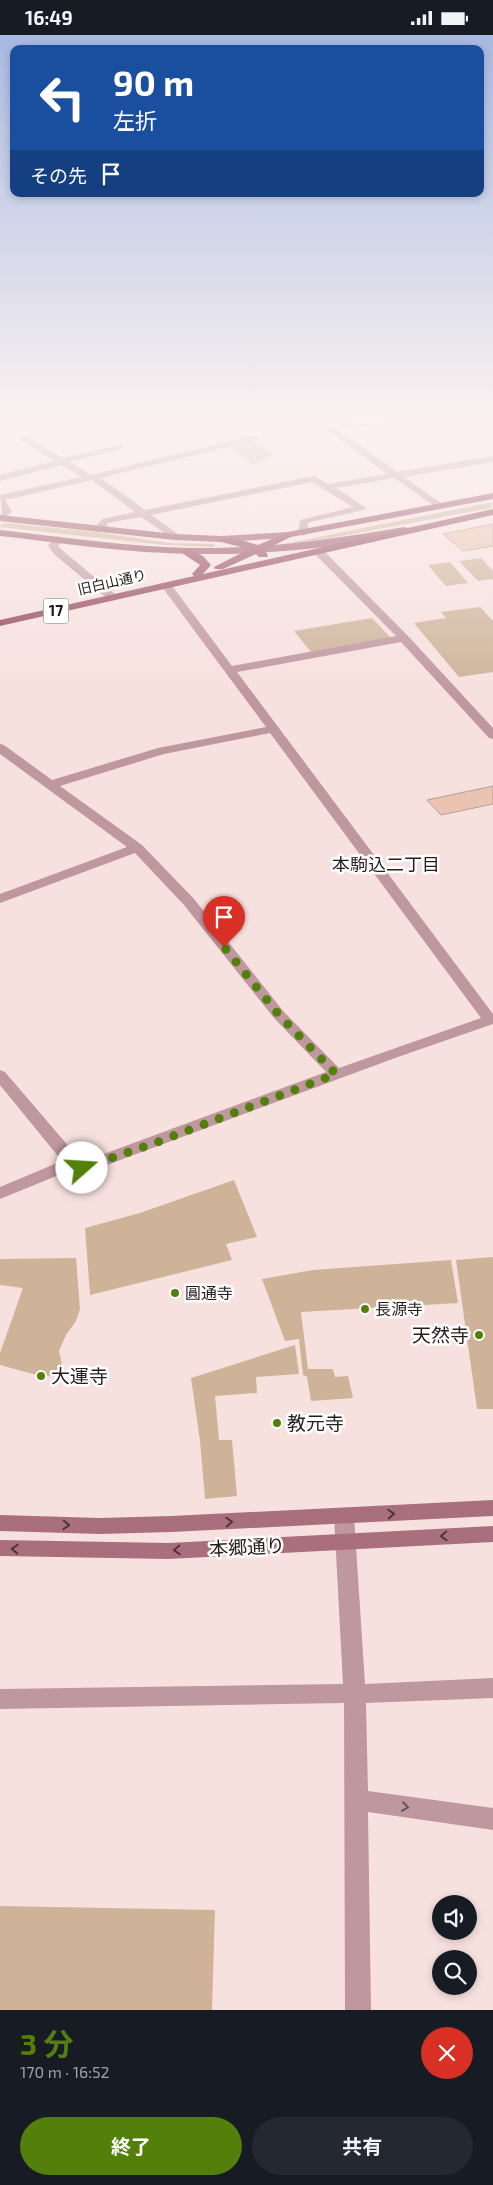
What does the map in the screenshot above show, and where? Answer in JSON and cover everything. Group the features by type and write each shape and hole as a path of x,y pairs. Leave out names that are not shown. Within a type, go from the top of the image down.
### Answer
{"highway":[{"name":"17","path":"170,584 231,563 288,535 419,510"},
{"name":"17","path":"170,584 320,553 421,527 493,513"},
{"path":"221,539 248,545 260,550 263,555 262,561 254,567"},
{"path":"186,551 199,557 206,565 197,574"},
{"name":"旧白山通り","path":"0,623 170,584"}],"main road":[{"path":"0,518 175,537 221,539 288,535"},
{"path":"0,533 186,551 260,550 324,544 421,527"},
{"name":"本郷通り","path":"0,1523 100,1526 493,1509"},
{"name":"本郷通り","path":"0,1548 168,1551 493,1534"}],"street":[{"path":"138,510 175,537"},
{"path":"100,528 104,521 156,510"},
{"path":"303,533 304,522 307,520 351,510"},
{"path":"59,539 53,546 59,553 112,597"},
{"path":"320,553 404,638 493,735"},
{"path":"0,1075 72,1163 82,1168 155,1143 388,1054 492,1020 273,729 170,584"},
{"path":"231,670 404,638"},
{"path":"49,785 162,751 273,729"},
{"path":"3,755 49,785 137,848 189,902 279,1015 336,1074"},
{"path":"0,899 137,848"},
{"path":"0,1193 72,1163"},
{"path":"344,1516 356,1694 358,2010"},
{"path":"0,1699 356,1694 493,1689"},
{"path":"357,1800 493,1819"}],"shaded area":[{"path":"452,510 479,510 331,538 284,544"},
{"path":"6,523 96,532 169,543 215,544 214,547 164,545 0,527"},
{"path":"481,558 493,571 493,579 478,581 459,561"},
{"path":"450,562 468,583 446,586 428,565"},
{"path":"480,607 493,621 493,672 459,677 414,623 446,618 441,612"},
{"path":"372,618 391,638 311,652 294,631"},
{"path":"234,1180 257,1237 226,1244 232,1260 90,1295 85,1228 140,1213"},
{"name":"天然寺","path":"493,1257 493,1409 477,1409 456,1260"},
{"path":"76,1258 80,1309 76,1321 66,1335 59,1351 65,1378 33,1374 0,1365 0,1353 23,1288 0,1285 0,1259"},
{"path":"451,1260 458,1303 301,1312 308,1369 333,1369 335,1377 348,1376 353,1398 311,1401 307,1377 303,1375 299,1339 285,1341 262,1279 313,1270"},
{"path":"295,1345 299,1374 256,1377 257,1393 215,1396 219,1440 232,1440 237,1496 205,1499 200,1441 191,1378"},
{"path":"0,1906 215,1910 212,2010 0,2010"}],"building":[{"path":"493,524 493,546 463,551 443,534"},
{"path":"493,786 493,804 441,815 427,800"}],"place":[{"name":"圓通寺","path":"175,1293"},
{"name":"長源寺","path":"365,1309"},
{"name":"天然寺","path":"479,1335"},
{"name":"大運寺","path":"41,1376"},
{"name":"教元寺","path":"277,1423"}],"district":[{"name":"本駒込二丁目","path":"386,865"}],"route":[{"path":"82,1168 155,1143 336,1074 279,1015 224,947"}]}
